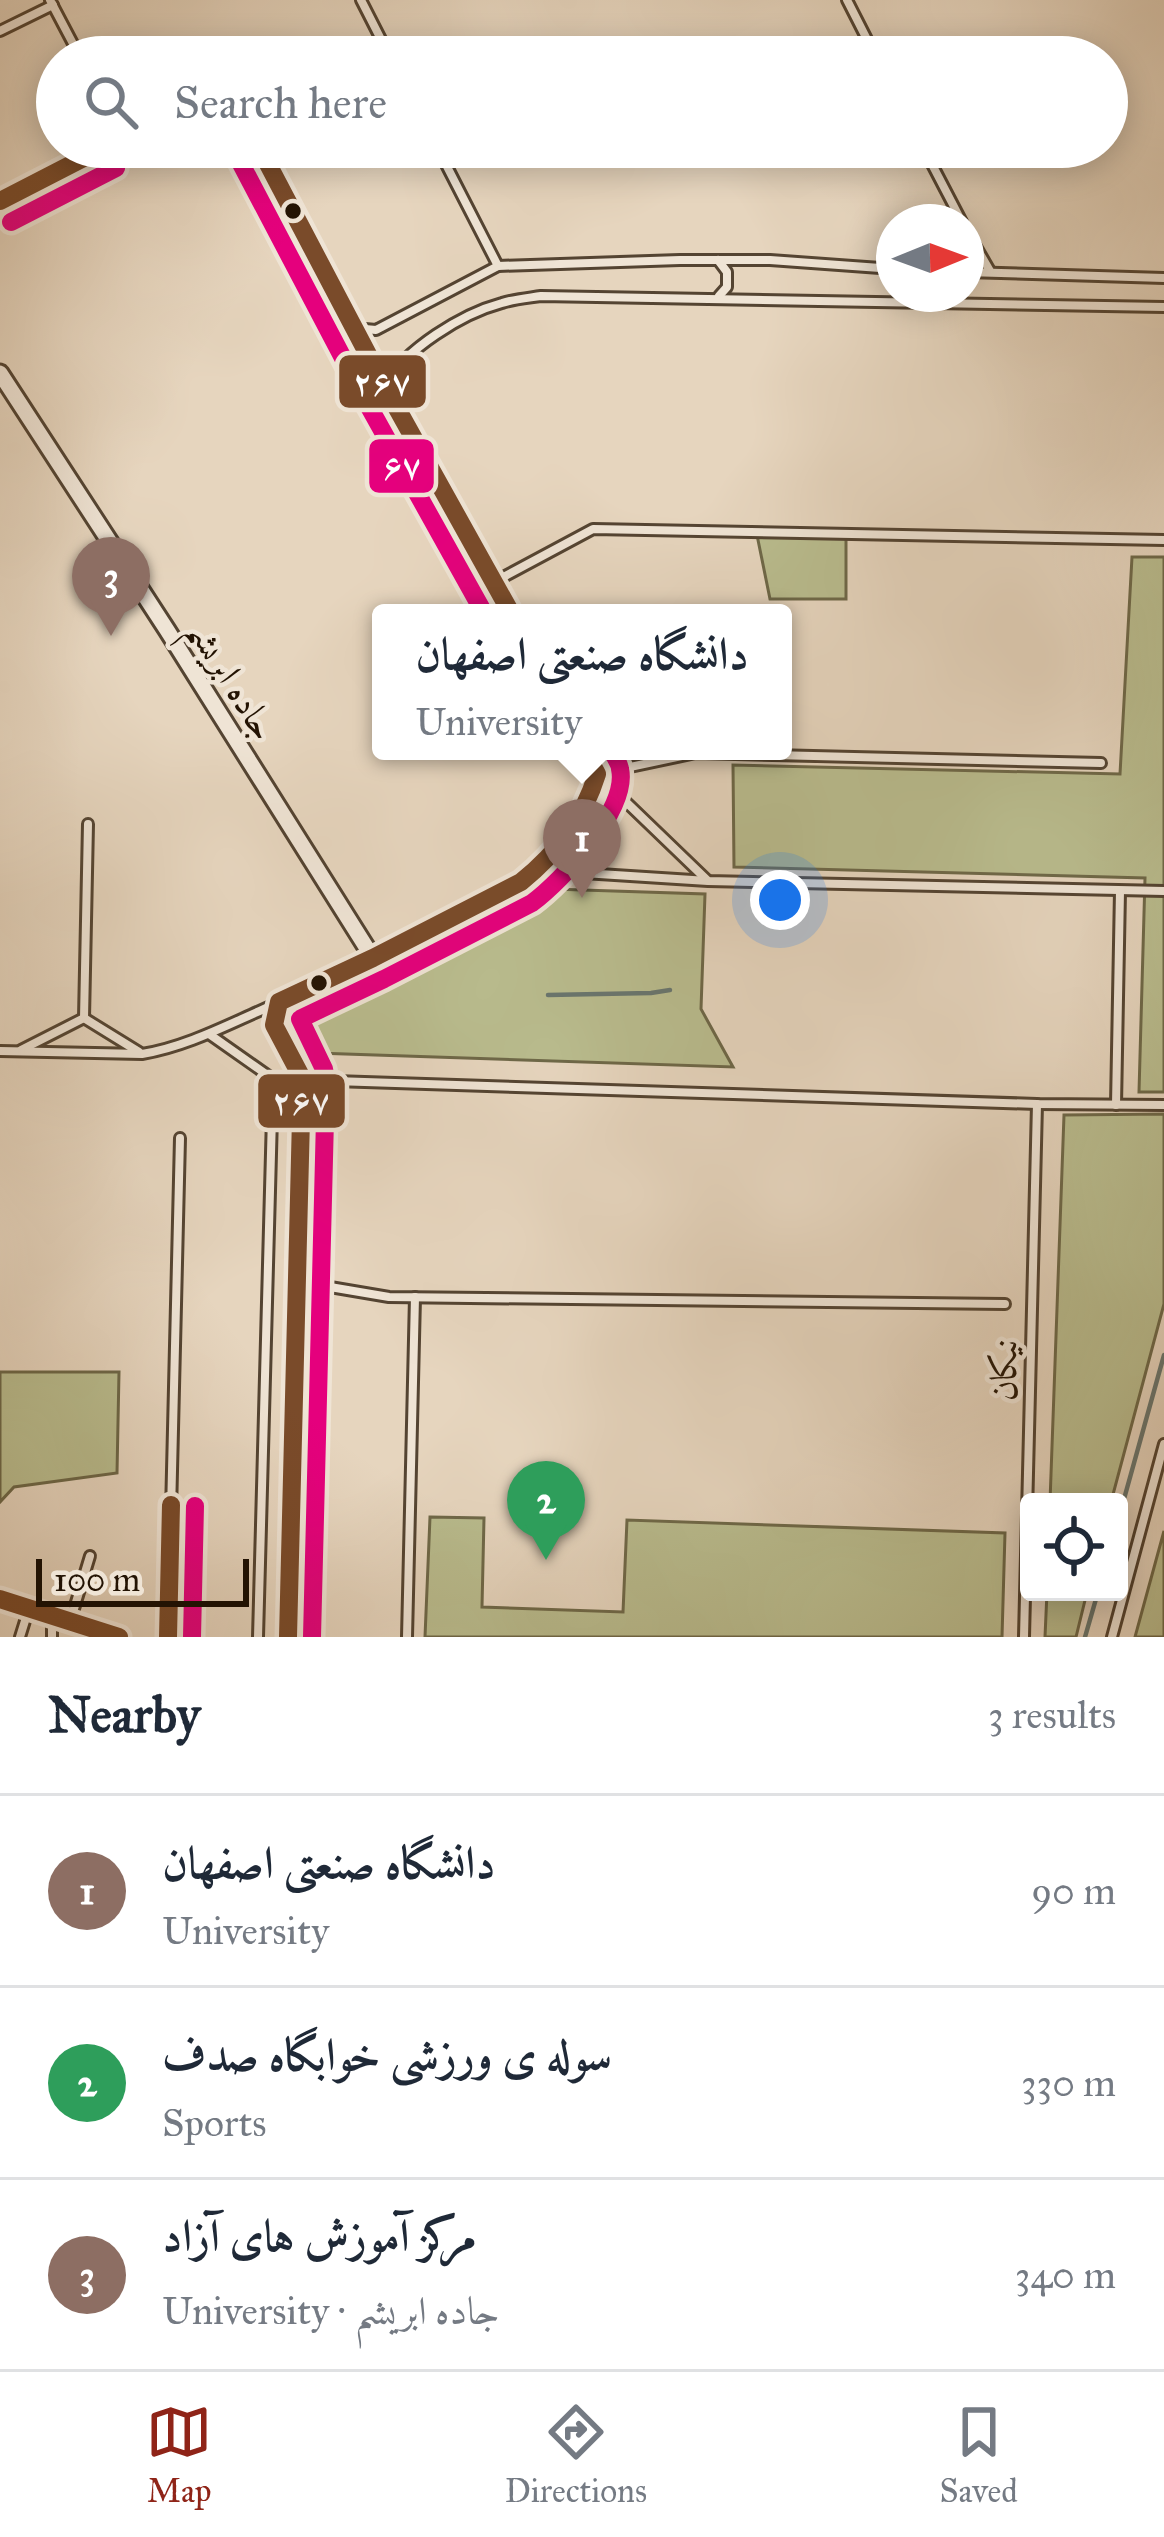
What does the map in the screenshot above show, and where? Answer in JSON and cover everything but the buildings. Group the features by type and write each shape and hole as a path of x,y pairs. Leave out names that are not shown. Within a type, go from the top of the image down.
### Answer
{"street":[{"name":"جاده ابریشم","path":"0,374 374,958"}],"lane":[{"path":"361,0 379,36"},
{"path":"847,0 866,36"},
{"path":"0,31 51,3 69,36"},
{"path":"0,201 64,168"},
{"path":"271,168 506,604"},
{"path":"448,168 498,266"},
{"path":"934,168 953,204"},
{"path":"718,260 727,272 727,287 718,297"},
{"path":"354,328 376,330 498,266 770,260 876,268"},
{"path":"984,261 991,273"},
{"path":"984,273 1164,278"},
{"path":"384,385 397,365 432,338 500,303 541,296 1164,307"},
{"path":"494,582 593,529 1164,540"},
{"path":"792,755 1101,763"},
{"path":"590,760 597,774 708,881"},
{"path":"597,774 663,760"},
{"path":"0,1051 159,1051 209,1034 374,958 537,870 579,823 597,774"},
{"path":"84,1018 88,824"},
{"path":"537,870 708,881 1164,891"},
{"path":"1116,1105 1120,891"},
{"path":"279,1002 274,1025 302,1078 288,1637"},
{"path":"18,1052 84,1018"},
{"path":"84,1018 142,1054"},
{"path":"209,1034 273,1079 1164,1105"},
{"path":"258,1637 273,1079"},
{"name":"نیکان","path":"1024,1637 1036,1104"},
{"path":"168,1637 180,1138"},
{"path":"297,1266 330,1287 389,1297 1005,1304"},
{"path":"407,1637 415,1298"},
{"path":"1112,1637 1164,1444"},
{"path":"70,1622 89,1556"},
{"path":"0,1598 119,1637"},
{"path":"20,1637 28,1608"},
{"path":"52,1616 52,1637"}],"green space":[{"path":"757,535 846,538 846,599 770,599"},
{"path":"1132,557 1164,557 1164,1092 1139,1092 1145,878 734,867 733,765 1120,774"},
{"path":"552,889 705,894 701,1009 733,1067 316,1053 303,1015"},
{"path":"1164,1114 1164,1304 1113,1493 1050,1493 1064,1115"},
{"path":"0,1372 119,1372 117,1473 14,1487 0,1502"},
{"path":"430,1517 484,1518 482,1607 623,1612 627,1520 1005,1533 1002,1637 425,1637"},
{"path":"1164,1531 1164,1637 1135,1637"},
{"path":"1047,1601 1085,1601 1076,1637 1045,1637"}],"waterway":[{"path":"548,995 670,990"},
{"path":"1126,1493 1164,1355"},
{"path":"1085,1637 1095,1601"}],"transit line":[{"name":"۲۶۷","path":"0,201 64,168"},
{"name":"۶۷","path":"11,222 116,168"},
{"name":"۶۷","path":"243,168 479,604"},
{"name":"۲۶۷","path":"270,168 506,604"},
{"name":"۲۶۷","path":"288,1637 302,1078 274,1025 279,1002 521,882 558,847 577,820 597,774 590,760"},
{"name":"۶۷","path":"312,1637 326,1079 300,1019 545,893 604,823 620,785 616,760"},
{"name":"۲۶۷","path":"168,1637 171,1505"},
{"name":"۶۷","path":"192,1637 195,1506"},
{"name":"۲۶۷","path":"0,1599 119,1637"}],"place":[{"name":"مرکز آموزش های آزاد","path":"111,636"},
{"name":"دانشگاه صنعتی اصفهان","path":"582,898"},
{"name":"سوله ی ورزشی خوابگاه صدف","path":"546,1560"}]}
